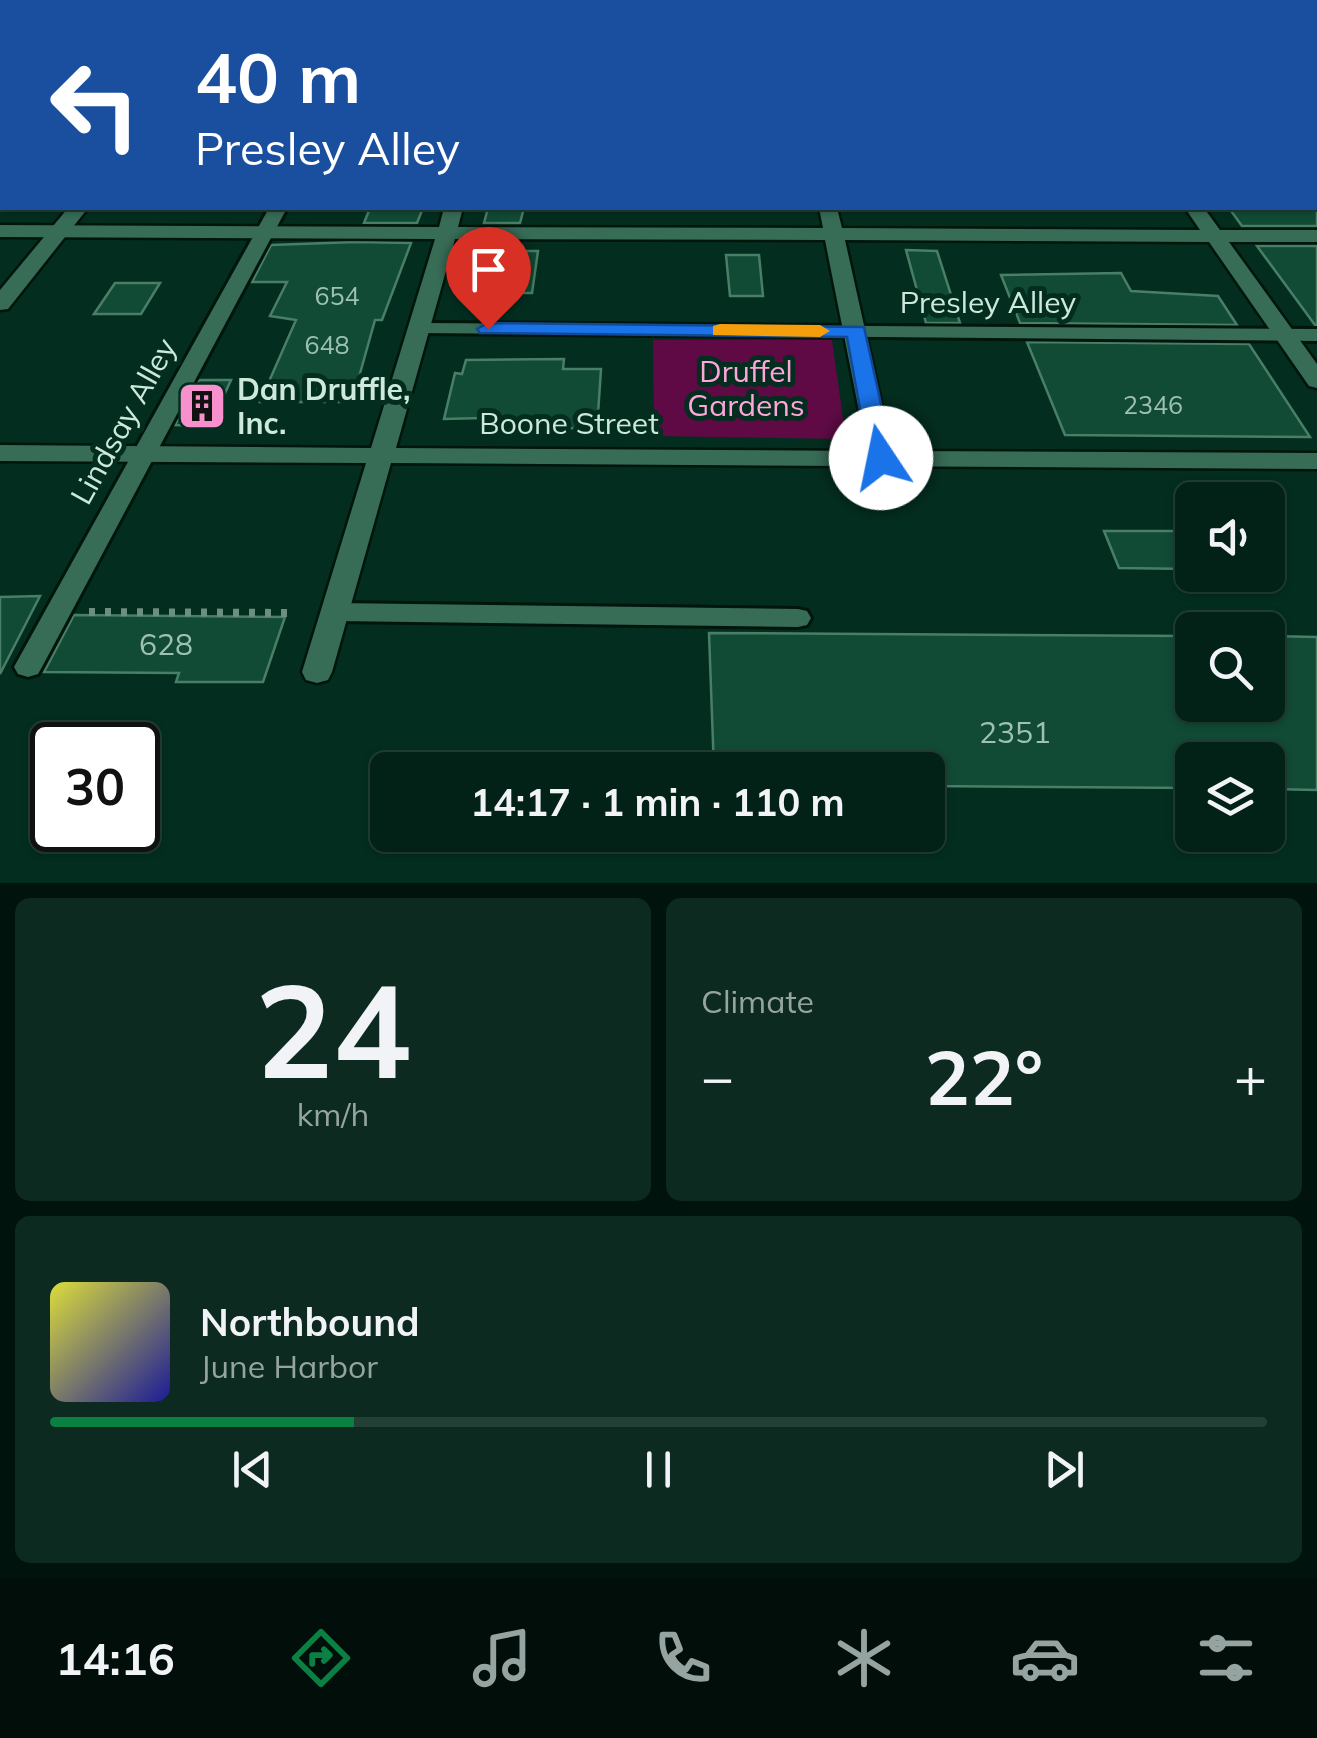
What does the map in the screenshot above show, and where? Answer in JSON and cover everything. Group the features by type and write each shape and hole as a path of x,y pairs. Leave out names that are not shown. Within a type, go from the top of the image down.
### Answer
{"street":[{"path":"0,304 76,210"},
{"path":"828,210 881,458"},
{"path":"1196,210 1317,381"},
{"path":"0,230 266,231 450,219 834,233 1317,236"},
{"path":"317,672 450,219"},
{"name":"Boone Street","path":"0,453 1317,461"}],"lane":[{"name":"Lindsay Alley","path":"28,667 277,210"},
{"name":"Presley Alley","path":"419,329 1317,334"},
{"path":"335,612 798,618"}],"path":[{"path":"78,612 294,613"}],"green space":[{"name":"Druffel Gardens","path":"653,340 832,340 846,439 654,436"}],"building":[{"path":"369,210 422,210 417,223 364,223"},
{"path":"487,210 523,210 520,223 484,223"},
{"path":"1230,210 1317,210 1317,226 1242,226"},
{"path":"411,243 382,320 375,320 352,402 260,402 296,320 270,316 287,282 252,282 271,245"},
{"path":"480,243 517,243 515,251 538,251 532,293 478,293 483,271 473,271"},
{"path":"1257,246 1317,246 1317,325 1315,325"},
{"path":"906,250 937,251 960,323 926,323"},
{"path":"726,255 759,255 763,296 730,296"},
{"path":"1121,273 1131,291 1218,296 1237,325 1020,323 1001,275"},
{"path":"115,283 160,283 141,314 94,314"},
{"path":"1027,342 1249,344 1310,437 1065,435"},
{"path":"564,359 563,369 601,369 597,429 485,426 483,418 444,419 455,373 462,374 466,360"},
{"path":"199,380 231,380 210,426 175,425"},
{"path":"1104,531 1175,531 1175,569 1119,568"},
{"path":"40,596 0,674 0,597"},
{"path":"74,615 285,617 263,682 176,682 179,673 44,672"},
{"path":"709,633 1175,636 1175,722 1285,722 1285,636 1317,637 1317,790 1285,789 1285,742 1175,742 1175,788 945,786 945,752 713,752"}],"slow traffic":[{"path":"720,331 820,331"}],"place":[{"name":"Dan Druffle, Inc.","path":"202,406"}],"route":[{"path":"488,329 856,332 881,458"}]}
